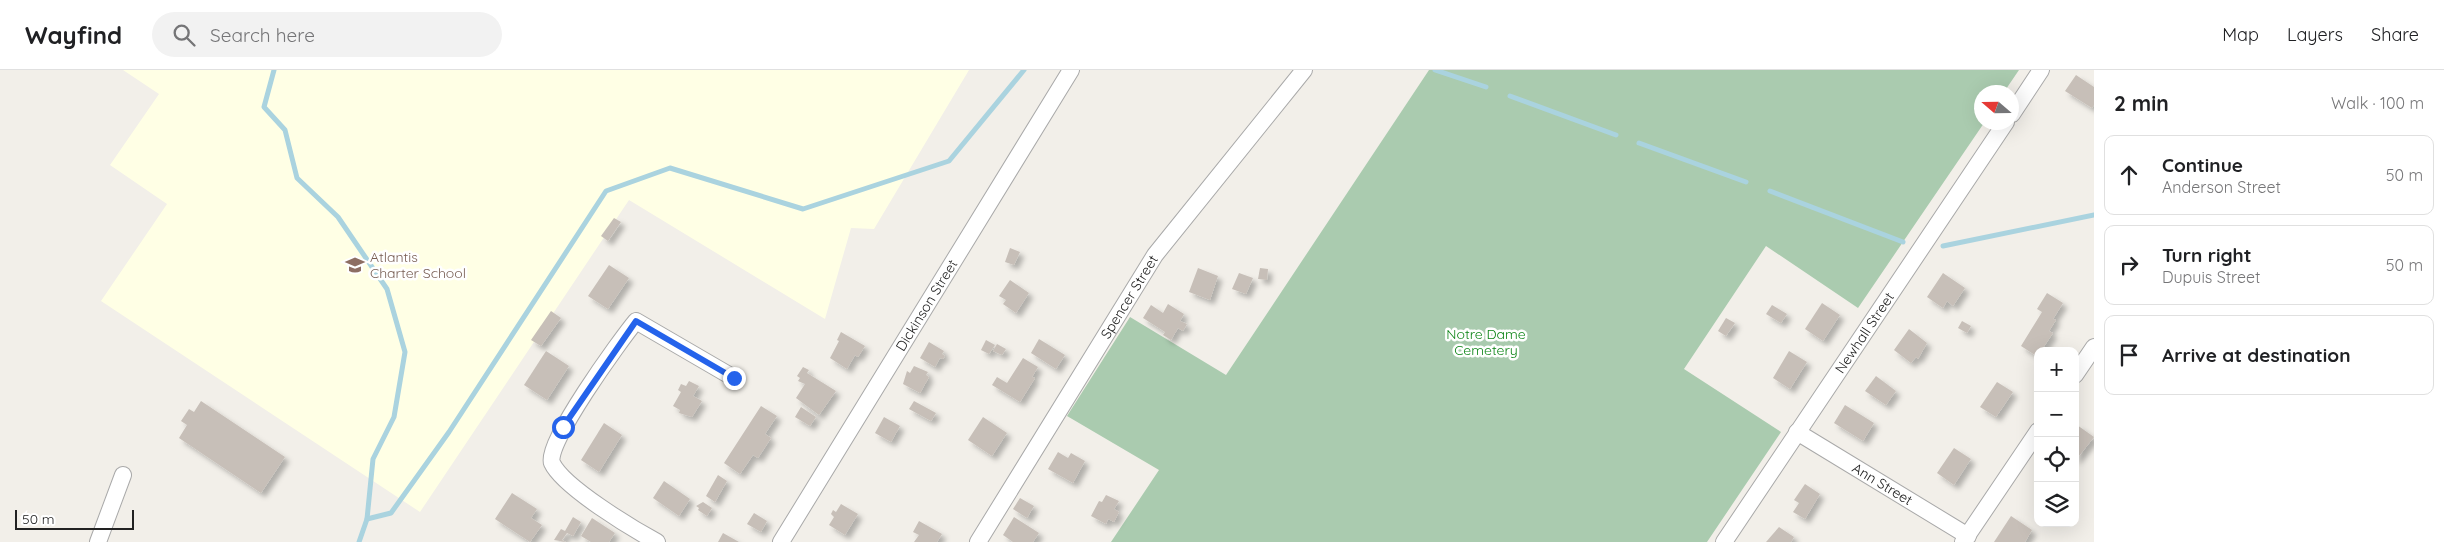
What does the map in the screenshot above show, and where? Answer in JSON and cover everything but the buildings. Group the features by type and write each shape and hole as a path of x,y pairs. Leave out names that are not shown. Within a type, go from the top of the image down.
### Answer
{"street":[{"name":"Dickinson Street","path":"781,542 1071,70"},
{"name":"Spencer Street","path":"978,542 1155,255 1304,70"},
{"path":"2019,103 2041,70"},
{"name":"Newhall Street","path":"1724,542 2001,130"},
{"path":"657,542 579,491 562,477 552,463 551,453 563,427 636,321 734,378"},
{"path":"2079,369 2094,347"},
{"name":"Ann Street","path":"1797,432 1965,539"},
{"path":"1965,539 2034,437"},
{"path":"98,542 123,475"}],"shaded area":[{"name":"Atlantis Charter School","path":"123,70 969,70 874,229 851,228 825,319 629,200 420,512 101,301 167,204 110,165 159,94"}],"green space":[{"name":"Notre Dame Cemetery","path":"1429,70 2019,70 2009,85 1974,85 1974,130 1979,130 1858,308 1766,246 1684,369 1781,432 1707,542 1111,542 1159,470 1067,416 1130,317 1226,375"}],"waterway":[{"path":"274,70 264,107 285,130 297,178 338,217 387,289 405,352 394,417 373,459 367,519 359,542"},
{"path":"367,519 391,513 449,432 606,191 670,168 803,209 949,161 1024,70"},
{"path":"1435,70 1486,87"},
{"path":"1510,96 1616,135"},
{"path":"1639,143 1746,182"},
{"path":"1770,191 1903,242"},
{"path":"1943,246 2094,215"}],"place":[{"name":"Atlantis Charter School","path":"355,265"}],"route":[{"path":"563,427 636,321 734,378"}]}
